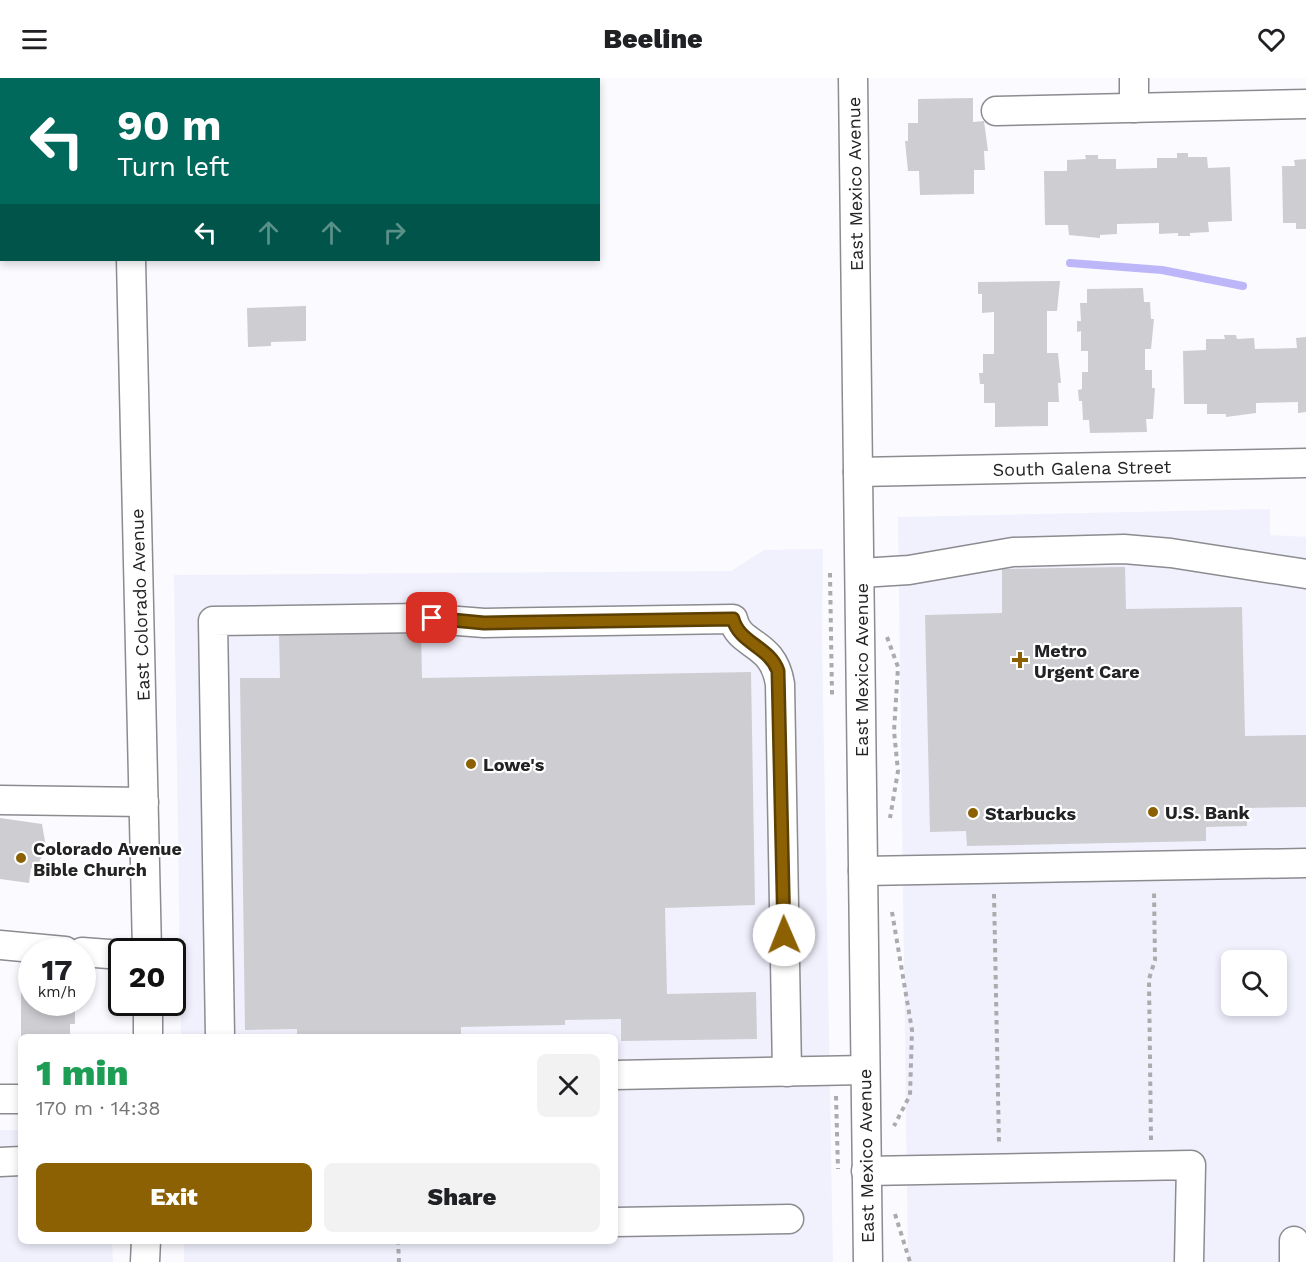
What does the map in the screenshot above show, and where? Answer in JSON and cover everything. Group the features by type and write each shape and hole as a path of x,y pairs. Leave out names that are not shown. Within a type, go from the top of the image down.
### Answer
{"street":[{"name":"East Mexico Avenue","path":"853,78 868,1262"},
{"path":"1134,78 1134,108"},
{"path":"996,111 1306,104"},
{"name":"East Colorado Avenue","path":"131,261 147,938"},
{"name":"South Galena Street","path":"858,472 1306,463"},
{"path":"861,573 909,570 1013,552 1124,549 1171,553 1306,574"},
{"path":"220,1034 213,621 420,618 484,623 733,619 739,631 775,662 780,684 787,1072"},
{"path":"0,800 144,802"},
{"path":"863,872 1306,863"},
{"path":"0,945 18,947"},
{"path":"147,1034 148,1016"},
{"path":"618,1075 865,1070"},
{"path":"0,1099 18,1099"},
{"path":"0,1162 18,1161"},
{"path":"866,1171 1191,1166 1190,1262"},
{"path":"618,1222 789,1219"},
{"path":"145,1262 146,1244"}],"path":[{"path":"885,631 896,656 898,673 894,731 898,771 889,830"},
{"path":"1141,866 1154,890 1155,960 1149,979 1152,1166"},
{"path":"994,869 999,1168"},
{"path":"893,871 891,910 912,1030 910,1095 893,1128 896,1170 895,1214 910,1262"},
{"path":"399,1244 399,1262"}],"shaded area":[{"path":"1270,509 1270,535 1306,537 1306,1262 908,1262 898,517"},
{"path":"823,549 822,638 833,1262 184,1262 184,1244 618,1244 618,1034 181,1034 181,1016 186,1016 186,938 180,938 174,575 731,571 764,550"},
{"path":"0,1130 18,1130 18,1244 112,1244 113,1262 0,1262"}],"building":[{"path":"973,98 973,122 984,121 988,151 984,151 985,170 974,170 974,194 920,195 919,171 908,171 905,141 908,141 908,123 918,123 918,99"},
{"path":"1177,153 1188,153 1188,157 1207,157 1208,168 1230,167 1232,221 1208,222 1209,232 1190,233 1190,236 1178,236 1178,233 1159,234 1159,223 1117,224 1117,234 1100,235 1100,238 1069,235 1068,225 1045,225 1044,171 1067,171 1067,160 1086,159 1085,155 1098,155 1098,159 1116,159 1116,169 1157,168 1157,158 1177,158"},
{"path":"1306,159 1306,229 1296,229 1296,223 1283,223 1282,166 1295,166 1294,160"},
{"path":"1060,281 1057,311 1047,311 1047,353 1058,353 1061,383 1058,383 1059,402 1048,402 1048,426 995,427 995,403 984,403 984,384 980,384 979,373 983,373 983,354 994,354 994,312 982,313 982,294 978,294 978,282"},
{"path":"1143,288 1144,302 1150,302 1151,319 1154,319 1151,349 1145,349 1145,370 1152,370 1152,388 1155,388 1153,419 1146,419 1147,432 1090,433 1089,420 1083,420 1082,401 1079,401 1078,390 1082,389 1082,372 1088,372 1088,351 1081,351 1081,331 1077,332 1077,321 1081,321 1080,303 1087,303 1087,289"},
{"path":"306,306 306,341 271,342 271,346 248,347 247,308"},
{"path":"1224,335 1236,335 1237,339 1254,338 1255,349 1297,348 1296,338 1306,337 1306,412 1298,413 1298,402 1256,403 1256,413 1226,417 1226,414 1207,414 1207,404 1184,404 1183,351 1206,350 1206,339 1225,339"},
{"path":"1125,567 1126,609 1242,607 1245,736 1306,735 1306,807 1247,808 1247,826 1206,827 1206,841 967,846 966,831 930,832 925,615 1002,613 1002,569"},
{"name":"Lowe's","path":"421,632 422,678 751,672 755,905 665,908 667,994 756,992 757,1039 621,1041 621,1019 565,1020 565,1025 461,1027 461,1034 297,1034 297,1029 245,1030 240,678 280,678 279,634"},
{"name":"Colorado Avenue Bible Church","path":"0,818 42,824 46,847 36,869 31,868 29,883 0,879"},
{"path":"21,1016 75,1016 75,1024 70,1024 70,1034 21,1034"}],"waterway":[{"path":"1070,263 1162,270 1243,286"}],"place":[{"name":"Metro Urgent Care","path":"1020,660"},
{"name":"Lowe's","path":"471,764"},
{"name":"U.S. Bank","path":"1153,812"},
{"name":"Starbucks","path":"973,813"},
{"name":"Colorado Avenue Bible Church","path":"21,858"}],"route":[{"path":"432,618 484,623 733,619 744,636 770,656 778,671 784,935"}]}
